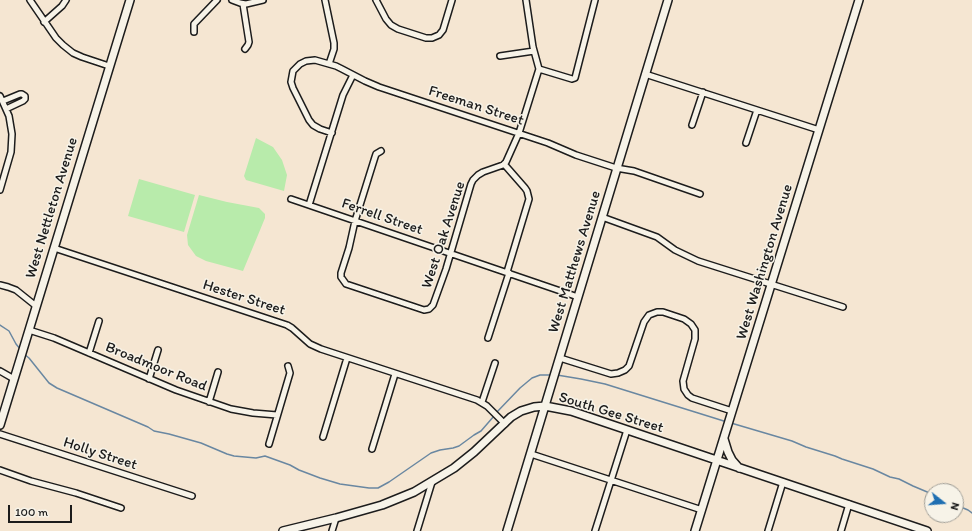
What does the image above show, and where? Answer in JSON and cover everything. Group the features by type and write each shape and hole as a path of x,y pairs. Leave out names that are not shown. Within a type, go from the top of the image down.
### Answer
{"main road":[{"name":"West Nettleton Avenue","path":"0,424 130,0"},
{"name":"West Matthews Avenue","path":"507,531 668,0"},
{"name":"West Washington Avenue","path":"695,531 859,0"},
{"name":"South Gee Street","path":"283,531 382,505 414,492 454,468 474,452 502,421 521,411 534,407 545,406 571,411 849,504 907,528 927,531"},
{"path":"725,435 728,452 732,460 740,468"}],"street":[{"path":"30,0 44,22 62,45 73,53 109,66"},
{"path":"44,22 58,10 66,0"},
{"path":"194,32 194,24 217,0"},
{"path":"232,0 243,4 250,4 263,0"},
{"path":"325,0 334,43 334,49 329,64"},
{"path":"376,0 386,19 391,25 398,29 426,38 432,38 439,35 444,27 452,0"},
{"path":"488,338 529,199 525,188 504,164 519,134 539,68 534,51 526,0"},
{"path":"539,68 574,78 595,0"},
{"path":"243,4 249,42 245,49"},
{"path":"500,56 534,51"},
{"name":"Freeman Street","path":"332,132 320,129 313,125 291,82 293,71 300,64 309,60 329,64 379,87 548,143 576,155 616,168 634,171 700,194"},
{"path":"645,74 819,130"},
{"path":"309,205 343,94 353,75"},
{"path":"692,126 703,92"},
{"path":"3,101 20,94 25,96 23,101 6,109"},
{"path":"0,96 9,116 12,145 10,158 0,190"},
{"path":"746,143 757,110"},
{"path":"355,221 376,154 381,151"},
{"name":"West Oak Avenue","path":"355,221 349,248 341,273 341,277 345,283 424,310 429,309 433,305 446,269 473,180 483,172 500,167 504,164"},
{"name":"Ferrell Street","path":"291,199 578,297"},
{"path":"602,217 657,237 675,250 698,261 843,307"},
{"name":"Hester Street","path":"54,248 287,325 310,344 325,350 482,402 502,421"},
{"path":"0,285 16,290 36,306"},
{"path":"560,358 611,374 618,373 625,370 629,366 644,322 650,315 662,312 684,319 691,324 696,334 683,381 684,389 692,398 732,413"},
{"path":"89,353 99,321"},
{"name":"Broadmoor Road","path":"29,330 54,338 149,379 209,402 236,410 277,415"},
{"path":"149,379 158,350"},
{"path":"323,437 347,358"},
{"path":"482,402 495,363"},
{"path":"269,444 290,373 288,366"},
{"path":"0,371 14,379"},
{"path":"209,402 218,372"},
{"path":"372,449 395,374"},
{"path":"595,531 627,430"},
{"name":"Holly Street","path":"0,434 192,496"},
{"path":"531,454 702,510"},
{"path":"0,470 31,481 121,508"},
{"path":"417,531 432,482"},
{"path":"768,531 782,482"},
{"path":"841,531 849,504"},
{"path":"332,531 336,518"}],"green space":[{"path":"256,138 273,147 282,160 287,175 284,191 246,180 244,176"},
{"path":"139,179 195,195 184,232 128,216"},
{"path":"199,195 259,208 265,214 265,218 243,271 206,261 196,256 188,245 187,235"}],"waterway":[{"path":"0,325 9,331 21,350"},
{"path":"24,354 49,383 57,388 148,427 154,431 201,443 234,456 256,458 265,456 320,478 340,484 369,488 378,488 389,482 431,453 459,446 481,431 494,416"},
{"path":"496,413 532,378 540,375 552,375"},
{"path":"557,375 605,384 727,422"},
{"path":"731,423 792,441 873,469 924,491"},
{"path":"964,508 972,513"}]}
